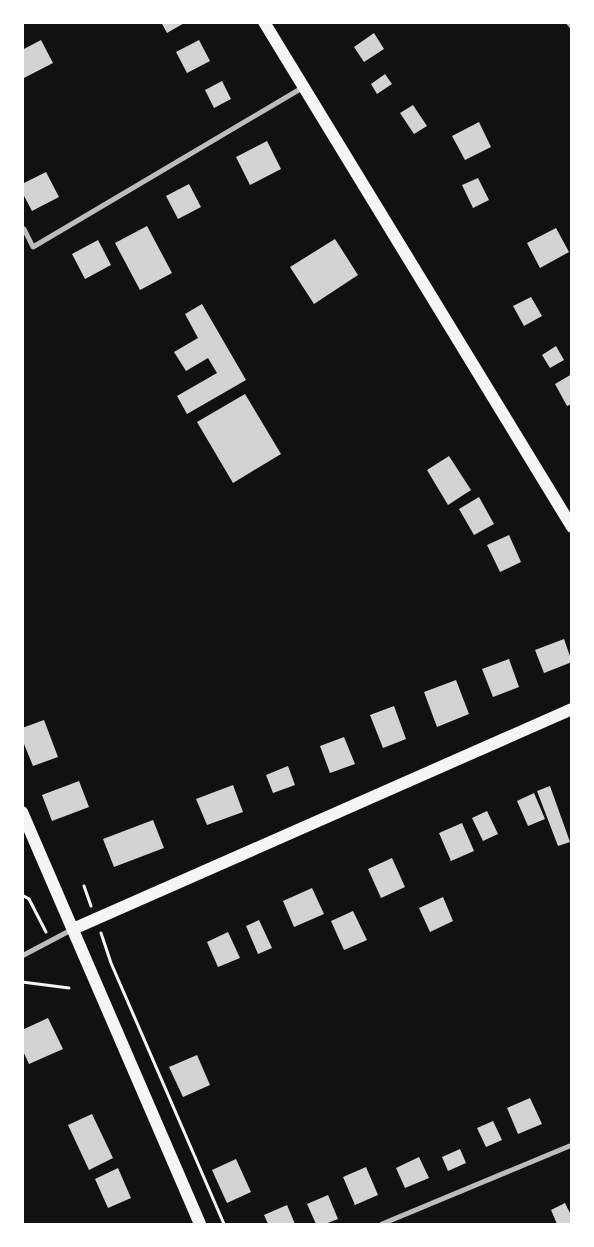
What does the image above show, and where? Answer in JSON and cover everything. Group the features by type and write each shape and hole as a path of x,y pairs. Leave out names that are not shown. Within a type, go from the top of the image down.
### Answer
{"main road":[{"path":"264,22 567,511 572,527"},
{"path":"74,929 572,709"},
{"path":"22,812 200,1224"}],"street":[{"path":"568,22 572,27"},
{"path":"22,230 24,229 34,247 303,87"},
{"path":"22,956 74,929"},
{"path":"382,1224 572,1145"}],"path":[{"path":"84,886 112,963 224,1224"},
{"path":"22,895 29,899 50,941"},
{"path":"22,982 69,988"}],"building":[{"path":"161,22 186,22 167,33"},
{"path":"374,33 384,49 364,62 354,47"},
{"path":"41,40 53,63 22,79 22,50"},
{"path":"199,40 210,61 187,73 176,52"},
{"path":"385,74 392,84 377,94 371,84"},
{"path":"222,81 231,99 214,108 205,90"},
{"path":"413,105 427,126 414,134 400,113"},
{"path":"479,122 491,147 465,160 452,136"},
{"path":"267,141 281,169 250,185 236,157"},
{"path":"46,172 59,197 32,211 22,192 22,184"},
{"path":"478,178 489,200 473,208 462,185"},
{"path":"189,184 201,207 178,219 166,196"},
{"path":"147,226 172,273 140,290 115,243"},
{"path":"556,228 569,252 540,268 527,243"},
{"path":"335,239 358,275 314,304 290,267"},
{"path":"98,240 111,265 85,279 72,254"},
{"path":"531,297 542,316 524,326 513,306"},
{"path":"202,304 246,380 187,414 177,396 217,373 208,358 186,371 174,352 198,338 185,314"},
{"path":"556,346 564,360 550,368 542,355"},
{"path":"572,374 572,404 567,406 555,384"},
{"path":"245,394 281,454 233,483 197,422"},
{"path":"449,456 471,490 448,505 427,470"},
{"path":"479,497 494,524 474,535 459,509"},
{"path":"509,535 521,562 500,572 487,545"},
{"path":"564,639 572,662 544,673 535,650"},
{"path":"509,659 519,687 493,697 482,669"},
{"path":"456,680 469,714 437,727 424,692"},
{"path":"394,706 406,739 383,748 370,715"},
{"path":"44,720 58,757 33,766 22,739 22,728"},
{"path":"344,737 355,764 330,773 320,746"},
{"path":"288,766 295,785 273,793 266,775"},
{"path":"79,781 89,807 52,821 42,795"},
{"path":"233,785 243,812 207,825 196,799"},
{"path":"550,786 570,842 558,846 537,791"},
{"path":"534,793 545,819 528,826 517,801"},
{"path":"487,811 498,834 483,841 472,818"},
{"path":"153,820 164,848 114,867 103,839"},
{"path":"462,823 474,851 451,861 439,833"},
{"path":"392,858 405,887 381,898 368,869"},
{"path":"312,888 324,914 294,927 283,901"},
{"path":"443,897 453,921 430,932 419,908"},
{"path":"353,911 367,940 344,950 331,921"},
{"path":"259,920 272,948 258,954 246,926"},
{"path":"228,932 240,958 218,967 207,942"},
{"path":"48,1018 63,1049 29,1064 22,1049 22,1030"},
{"path":"197,1055 210,1085 183,1097 169,1067"},
{"path":"530,1098 542,1124 518,1134 507,1108"},
{"path":"92,1114 113,1158 89,1170 68,1125"},
{"path":"493,1121 502,1140 486,1147 477,1128"},
{"path":"460,1149 466,1163 448,1171 442,1157"},
{"path":"419,1157 429,1178 405,1188 396,1168"},
{"path":"236,1159 251,1192 227,1203 212,1170"},
{"path":"366,1167 378,1195 355,1205 343,1177"},
{"path":"118,1168 131,1198 108,1208 95,1179"},
{"path":"328,1195 338,1219 325,1224 316,1224 307,1204"},
{"path":"565,1203 572,1217 572,1224 557,1224 551,1210"},
{"path":"287,1205 295,1224 268,1224 264,1215"}]}
